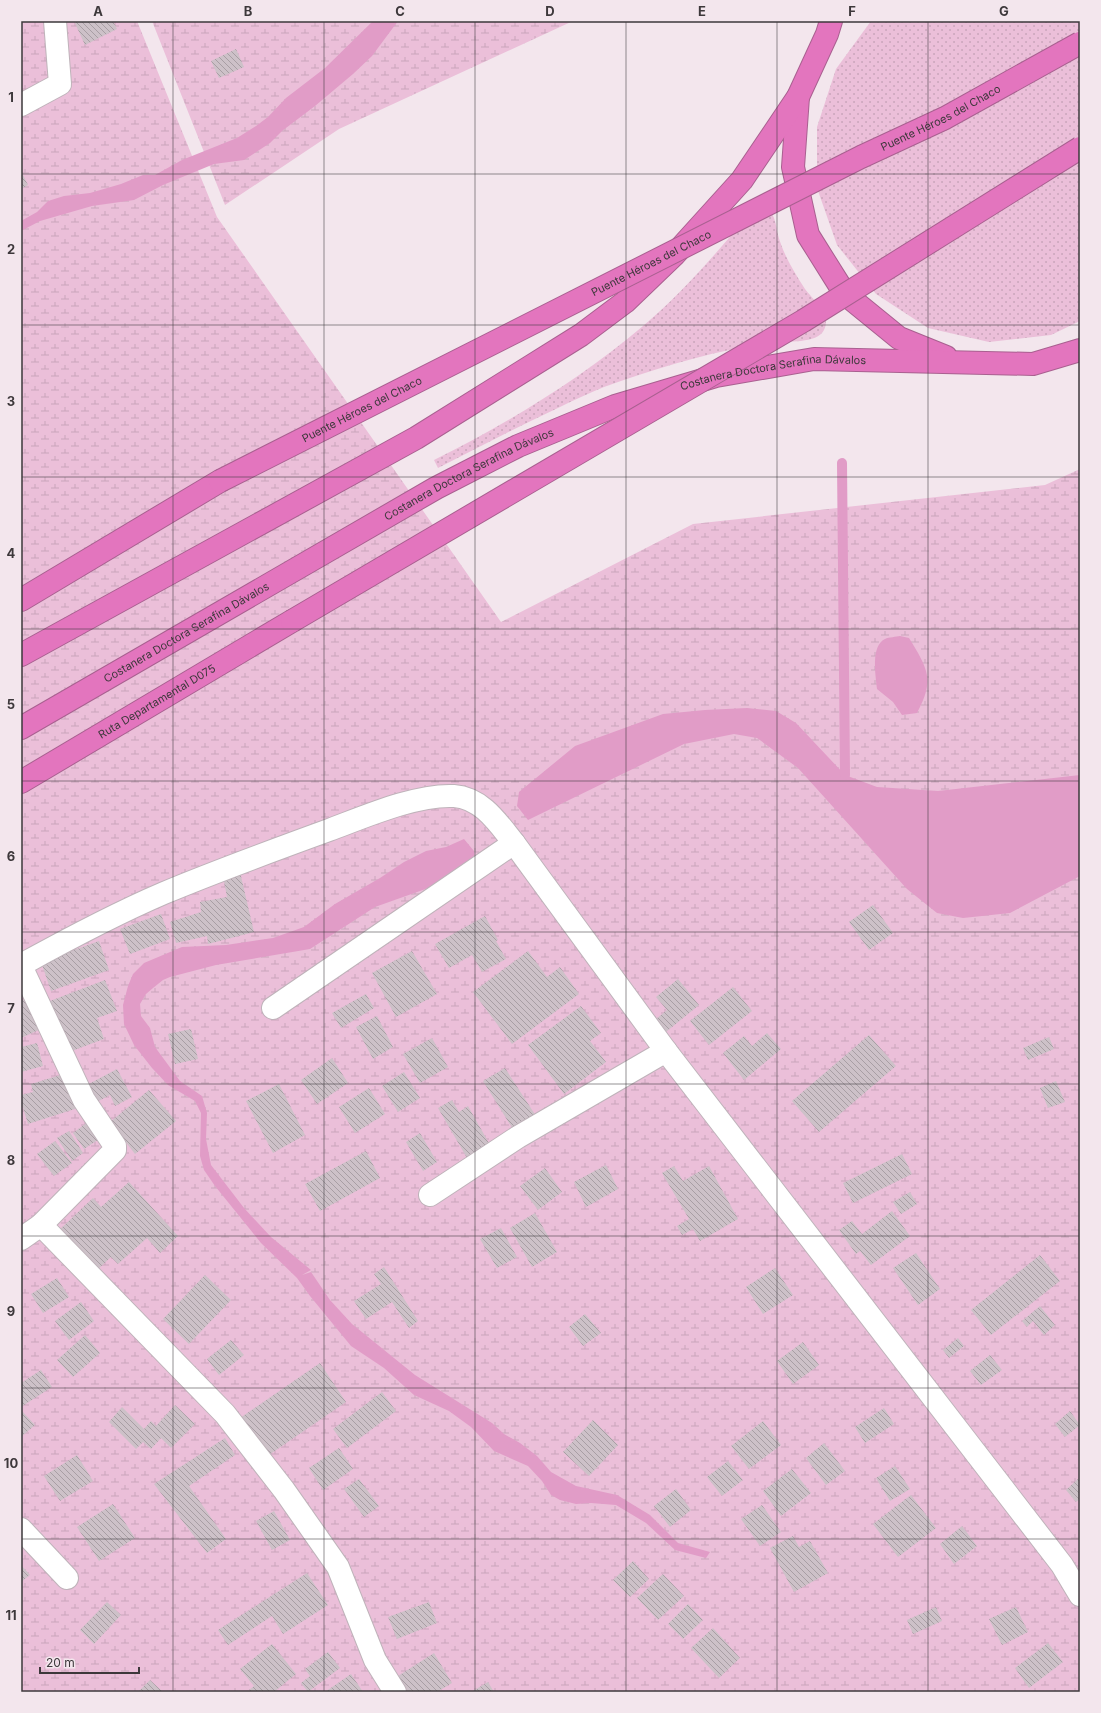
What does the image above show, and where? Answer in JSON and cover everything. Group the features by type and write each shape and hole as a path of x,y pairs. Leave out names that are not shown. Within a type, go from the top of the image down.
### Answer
{"highway":[{"name":"Costanera Doctora Serafina Dávalos","path":"21,655 416,438 581,335 625,302 675,254 742,180 798,97 833,25"},
{"name":"Puente Héroes del Chaco","path":"21,600 220,481 861,157 945,118 1080,43"},
{"name":"Costanera Doctora Serafina Dávalos","path":"798,97 793,167 808,235 845,294 898,338 962,363"},
{"name":"Ruta Departamental D075","path":"21,782 803,321 1080,148"},
{"name":"Costanera Doctora Serafina Dávalos","path":"21,728 436,488 518,446 615,406 716,376 814,359 1033,364 1080,350"}],"street":[{"path":"21,105 60,84 54,21"},
{"path":"21,1239 41,1225 115,1150 115,1146 84,1100 21,966 80,933 163,894 240,863 400,804 454,796 474,802 490,813 514,843 666,1050 1062,1565 1080,1595"},
{"path":"273,1008 514,843"},
{"path":"430,1195 518,1138 666,1050"},
{"path":"41,1225 225,1414 284,1490 338,1567 375,1660 395,1692"},
{"path":"21,1528 68,1578"}],"green space":[{"path":"21,21 137,21 217,217 501,622 693,524 1045,485 1080,469 1080,1692 21,1692"},
{"path":"152,21 573,21 339,129 225,205"},
{"path":"871,21 1080,21 1080,321 1051,335 989,342 928,328 876,294 837,245 817,188 817,127 836,69"},
{"path":"771,212 775,221 780,242 789,263 805,289 817,303 826,318 824,330 815,338 801,341 770,342 712,354 658,369 604,387 514,429 438,468 434,460 516,416 594,365 619,346 685,287 749,214"}],"shaded area":[{"path":"373,21 398,21 372,56 353,74 282,131 270,143 244,160 214,164 163,185 134,200 92,206 40,221 21,231 21,221 37,212 48,201 64,196 90,193 121,184 143,175 155,175 182,160 237,138 268,117 286,98 325,68"},
{"path":"900,636 909,638 921,658 927,675 926,692 917,713 902,715 893,702 877,689 875,670 877,648 880,643 887,638"},
{"path":"747,708 776,711 796,723 845,775 877,787 938,791 1080,775 1080,876 1010,913 963,918 937,913 907,889 798,768 757,738 734,734 684,744 528,820 517,806 519,792 575,746 663,714"},
{"path":"464,839 474,851 475,864 448,881 375,907 310,949 216,965 163,980 146,994 140,1004 141,1016 150,1028 155,1047 180,1081 202,1096 207,1113 206,1139 211,1165 244,1208 271,1237 311,1270 302,1275 311,1272 330,1300 352,1324 415,1375 492,1423 504,1434 520,1443 537,1456 551,1472 576,1486 617,1495 650,1515 678,1543 710,1552 706,1558 675,1550 646,1523 616,1505 591,1503 576,1504 560,1500 551,1495 542,1481 528,1466 494,1451 471,1427 449,1411 414,1395 384,1368 351,1346 297,1278 261,1243 215,1186 204,1170 200,1156 201,1113 195,1101 168,1085 152,1068 134,1045 124,1024 123,1005 128,986 133,974 144,963 182,947 226,945 273,938 304,927 335,904 404,862 426,851 446,847"}],"building":[{"path":"74,21 113,21 117,29 85,45"},
{"path":"236,49 244,67 219,78 211,61"},
{"path":"21,171 28,185 21,189"},
{"path":"240,872 254,932 208,944 207,936 176,943 170,922 201,912 200,902 227,897 223,876"},
{"path":"873,905 893,933 869,950 849,922"},
{"path":"161,914 170,939 130,954 120,929"},
{"path":"485,916 506,959 482,972 472,955 449,968 435,944"},
{"path":"99,941 109,970 51,991 41,962"},
{"path":"412,951 437,994 396,1017 372,973"},
{"path":"528,951 547,977 560,967 579,994 512,1044 473,992"},
{"path":"678,979 699,1005 666,1032 656,1019 667,1010 656,997"},
{"path":"105,980 117,1011 97,1018 104,1039 69,1052 50,1001"},
{"path":"733,987 752,1011 709,1045 690,1021"},
{"path":"366,994 374,1008 341,1028 332,1013"},
{"path":"29,998 41,1029 21,1038 21,1001"},
{"path":"581,1006 601,1033 590,1041 606,1062 564,1094 528,1045"},
{"path":"377,1016 393,1047 373,1059 356,1027"},
{"path":"191,1029 198,1059 175,1064 168,1034"},
{"path":"767,1033 781,1049 744,1080 723,1053 744,1036 752,1046"},
{"path":"869,1035 896,1066 819,1132 792,1101"},
{"path":"1049,1037 1054,1049 1028,1060 1023,1048"},
{"path":"432,1038 448,1067 420,1083 403,1054"},
{"path":"37,1043 43,1066 21,1072 21,1047"},
{"path":"332,1058 348,1083 317,1104 301,1080"},
{"path":"505,1068 536,1116 514,1131 483,1081"},
{"path":"117,1069 132,1097 115,1106 110,1095 95,1103 85,1086"},
{"path":"404,1072 420,1098 398,1112 382,1086"},
{"path":"67,1073 78,1108 28,1124 21,1101 21,1095 33,1092 31,1084"},
{"path":"1056,1081 1065,1102 1048,1108 1040,1088"},
{"path":"279,1084 305,1135 273,1153 246,1101"},
{"path":"369,1088 385,1114 355,1133 339,1107"},
{"path":"149,1090 176,1121 135,1154 110,1122"},
{"path":"452,1100 459,1112 468,1106 490,1145 467,1158 438,1108"},
{"path":"89,1121 101,1138 84,1149 73,1133"},
{"path":"69,1131 83,1153 72,1161 57,1138"},
{"path":"420,1133 437,1162 423,1171 406,1142"},
{"path":"55,1141 72,1163 54,1176 37,1154"},
{"path":"366,1151 380,1178 320,1211 305,1184"},
{"path":"902,1154 912,1174 853,1203 843,1183"},
{"path":"606,1165 618,1189 586,1207 574,1182"},
{"path":"674,1166 683,1181 709,1166 738,1219 700,1241 693,1229 682,1235 677,1226 689,1219 662,1173"},
{"path":"545,1168 562,1192 538,1210 520,1186"},
{"path":"129,1182 178,1236 160,1253 147,1238 118,1264 111,1257 95,1272 57,1232 93,1198 101,1207"},
{"path":"910,1192 917,1204 901,1214 893,1202"},
{"path":"892,1211 910,1236 871,1265 860,1251 856,1254 839,1230 852,1221 862,1234"},
{"path":"535,1213 557,1252 532,1267 510,1228"},
{"path":"501,1228 517,1257 497,1268 480,1239"},
{"path":"916,1253 940,1289 918,1305 893,1268"},
{"path":"1040,1255 1060,1281 991,1335 971,1310"},
{"path":"384,1267 418,1321 409,1328 392,1302 366,1319 354,1301 381,1284 374,1274"},
{"path":"775,1268 793,1295 763,1314 746,1287"},
{"path":"205,1275 231,1300 189,1344 163,1319"},
{"path":"57,1278 69,1297 43,1313 31,1294"},
{"path":"81,1302 94,1321 69,1340 55,1321"},
{"path":"1040,1306 1055,1325 1044,1335 1033,1321 1027,1327 1022,1321"},
{"path":"585,1314 601,1333 583,1346 569,1327"},
{"path":"85,1335 100,1353 73,1377 57,1360"},
{"path":"958,1338 964,1346 949,1358 943,1350"},
{"path":"231,1340 244,1355 219,1375 207,1359"},
{"path":"803,1342 819,1365 793,1384 777,1361"},
{"path":"990,1355 1002,1370 981,1385 970,1371"},
{"path":"320,1363 346,1402 266,1457 240,1418"},
{"path":"41,1370 52,1387 21,1407 21,1383"},
{"path":"382,1392 396,1411 347,1448 333,1429"},
{"path":"175,1405 195,1424 171,1448 161,1438 151,1449 143,1442 136,1449 109,1422 122,1407 144,1429 151,1421 156,1426"},
{"path":"884,1408 894,1424 865,1443 855,1427"},
{"path":"22,1411 35,1425 21,1437 21,1412"},
{"path":"1070,1411 1080,1425 1065,1437 1055,1424"},
{"path":"593,1420 618,1445 589,1476 563,1452"},
{"path":"763,1421 781,1445 749,1469 731,1446"},
{"path":"225,1438 235,1455 189,1486 226,1539 207,1553 154,1484"},
{"path":"824,1443 845,1471 826,1485 806,1458"},
{"path":"339,1448 353,1469 323,1490 309,1468"},
{"path":"77,1455 93,1481 60,1501 44,1476"},
{"path":"728,1461 743,1480 722,1496 707,1477"},
{"path":"895,1466 910,1489 890,1501 876,1478"},
{"path":"792,1469 811,1493 781,1516 763,1491"},
{"path":"1080,1477 1080,1499 1076,1502 1066,1490"},
{"path":"359,1479 379,1506 364,1517 344,1489"},
{"path":"676,1489 691,1510 670,1527 654,1506"},
{"path":"911,1495 936,1528 898,1557 873,1524"},
{"path":"113,1504 135,1538 99,1561 77,1527"},
{"path":"762,1505 781,1532 760,1546 741,1519"},
{"path":"274,1511 290,1540 272,1550 256,1521"},
{"path":"962,1526 977,1546 954,1564 940,1544"},
{"path":"793,1536 799,1547 810,1541 828,1573 794,1592 770,1548"},
{"path":"633,1561 649,1579 630,1597 613,1580"},
{"path":"21,1565 30,1575 21,1582"},
{"path":"307,1573 328,1605 283,1634 272,1616 228,1645 218,1630"},
{"path":"663,1574 684,1596 658,1620 637,1598"},
{"path":"107,1602 121,1615 94,1644 80,1630"},
{"path":"429,1602 437,1623 397,1639 388,1617"},
{"path":"688,1604 703,1620 683,1639 668,1624"},
{"path":"936,1607 942,1621 913,1634 907,1620"},
{"path":"1016,1607 1028,1632 1002,1645 989,1619"},
{"path":"713,1628 740,1658 719,1678 691,1648"},
{"path":"1048,1643 1063,1662 1029,1688 1015,1668"},
{"path":"272,1644 296,1674 274,1692 251,1692 249,1690 254,1686 240,1669"},
{"path":"328,1652 340,1668 308,1692 301,1683 310,1676 305,1669"},
{"path":"434,1653 452,1683 437,1692 408,1692 398,1676"},
{"path":"351,1674 363,1692 325,1692"},
{"path":"150,1680 163,1692 138,1692"},
{"path":"488,1682 494,1692 471,1692"}],"waterway":[{"path":"842,463 845,775"}]}
